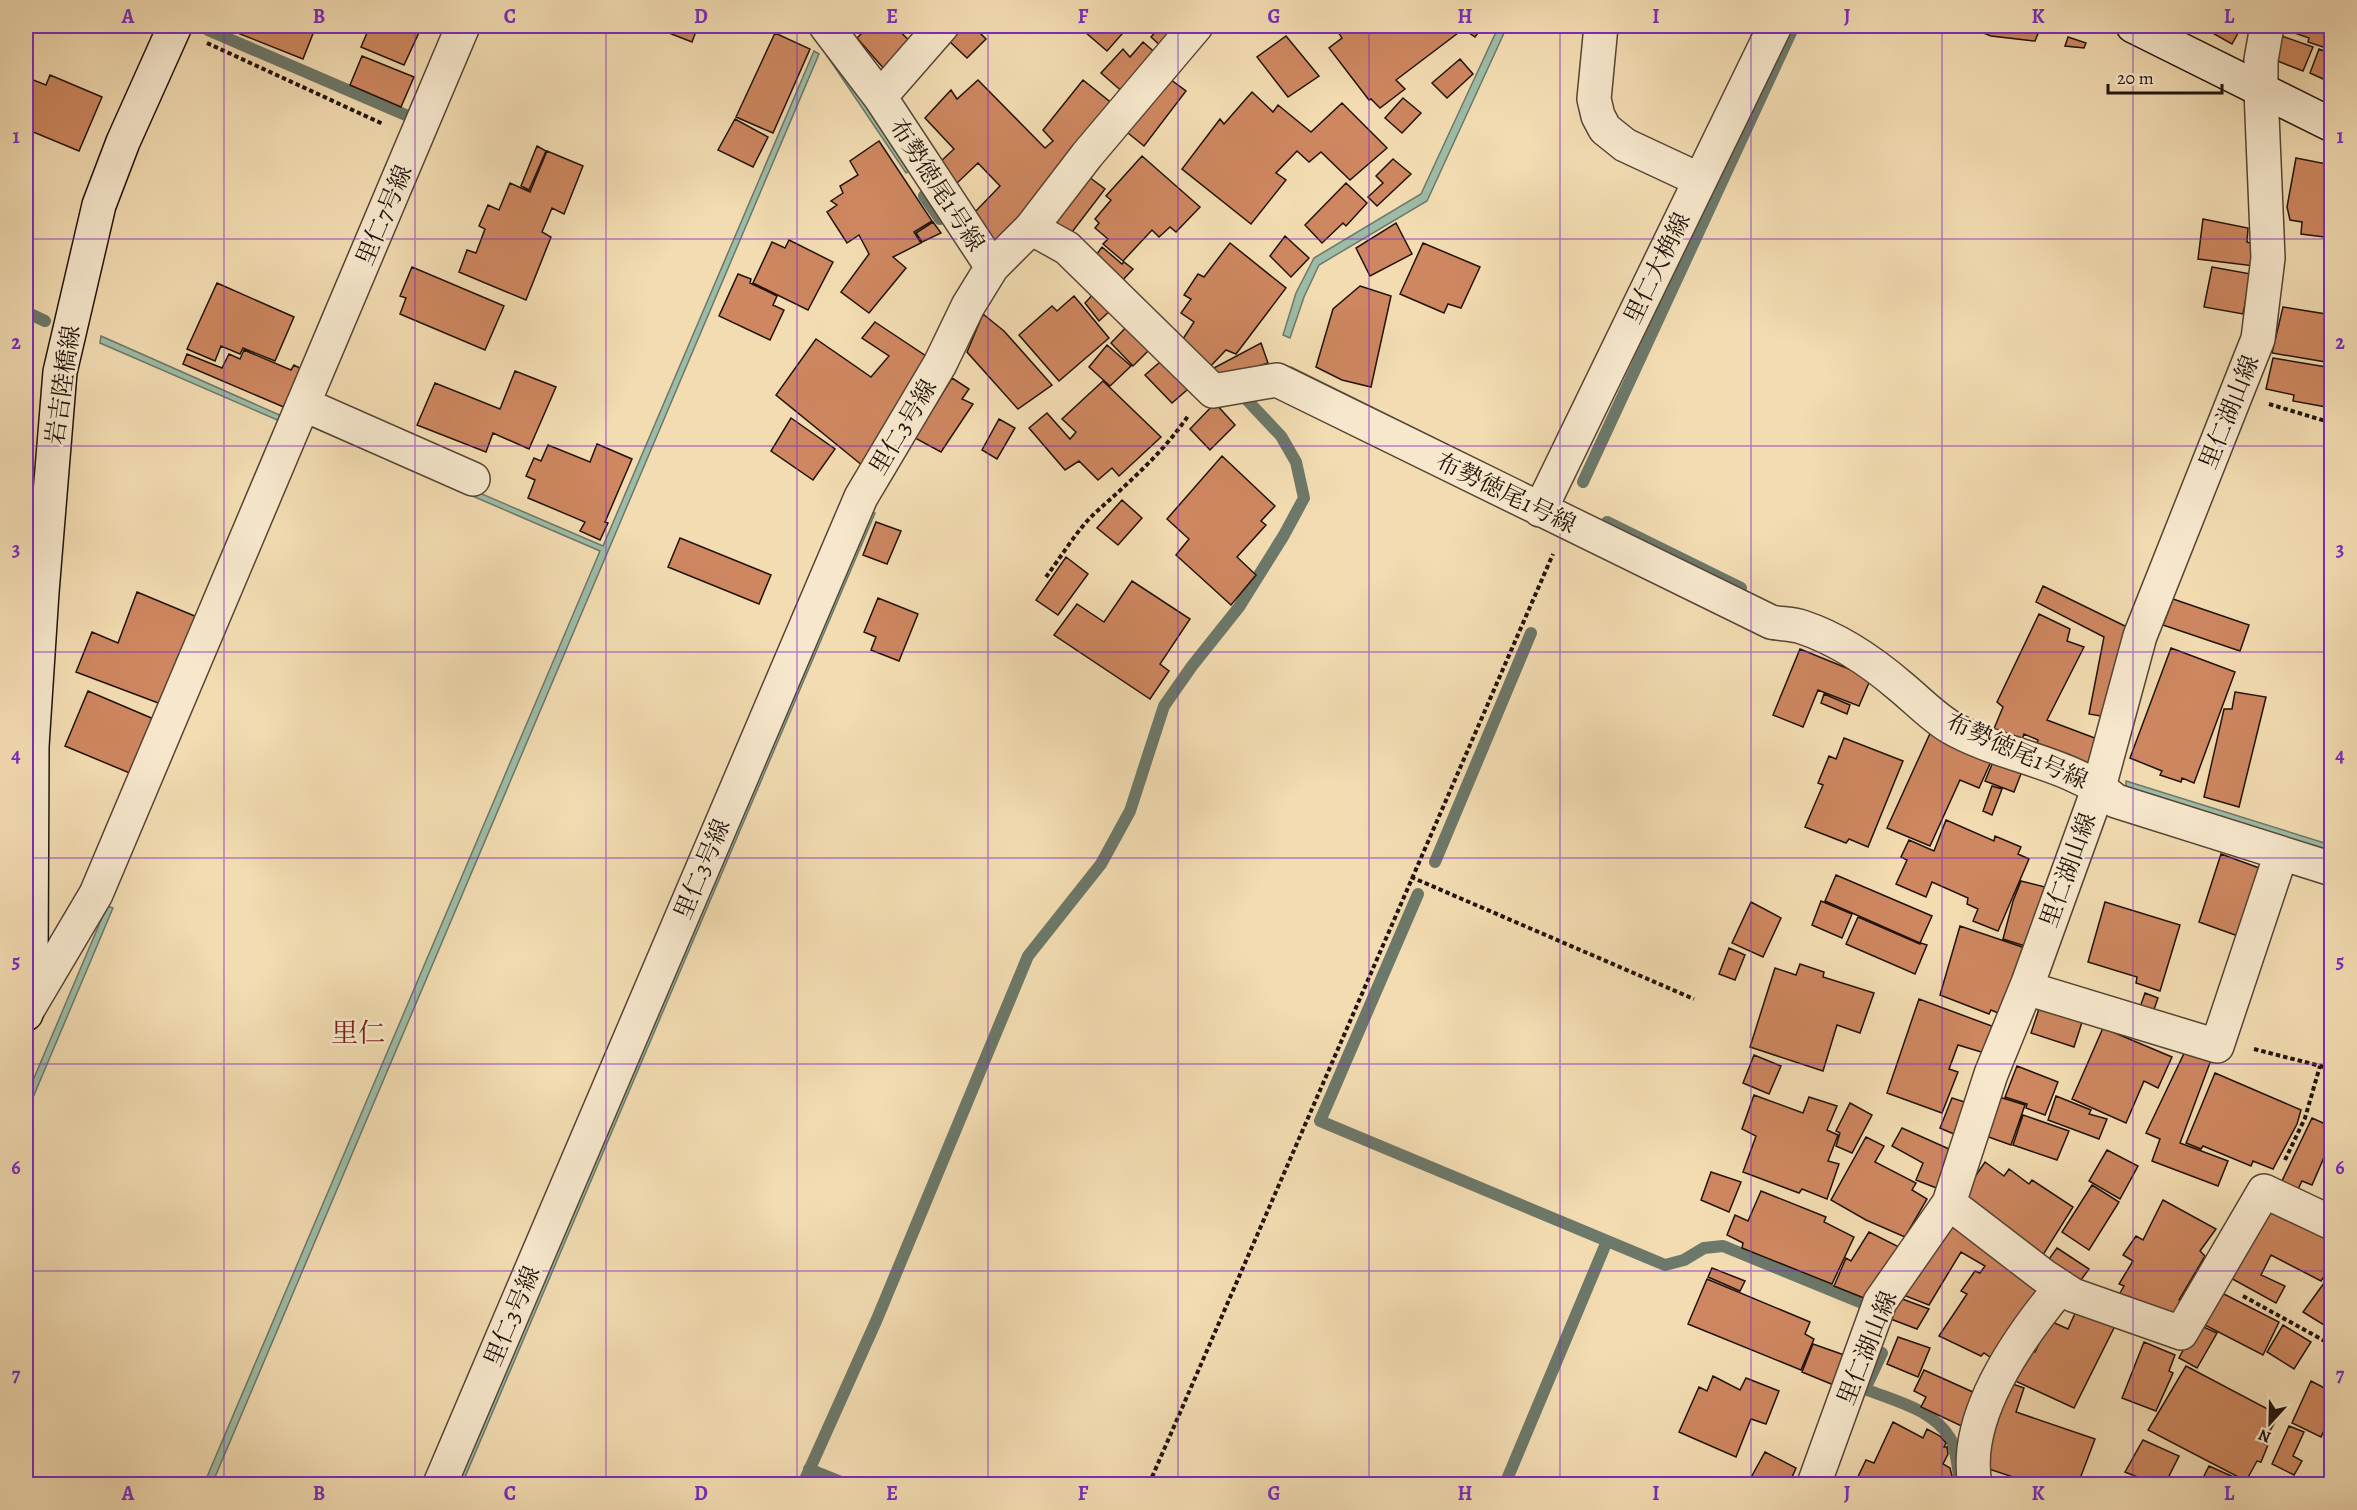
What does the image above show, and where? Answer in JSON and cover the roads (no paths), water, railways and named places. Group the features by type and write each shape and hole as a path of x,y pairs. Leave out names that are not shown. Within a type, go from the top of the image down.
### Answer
{"street":[{"name":"里仁7号線","path":"27,1011 96,894 463,26"},
{"name":"布勢徳尾1号線","path":"826,26 879,97 992,267 1031,228 1067,248 1213,391 1277,380 1771,622 1802,627 1842,646 1880,669 1949,726 1978,740 2078,776 2099,787 2116,801 2331,869"},
{"path":"879,97 942,26"},
{"path":"1031,228 1088,155 1196,26"},
{"path":"1601,26 1594,99 1598,116 1605,129 1624,145 1700,180"},
{"name":"里仁大桷線","path":"1553,517 1700,180 1775,26"},
{"path":"2133,26 2331,125"},
{"name":"里仁湖山線","path":"1814,1485 1880,1302 1949,1203 1991,1074 2026,988 2099,787 2140,636 2258,339 2268,258 2261,91 2261,60 2267,26"},
{"name":"岩吉陸橋線","path":"27,1011 31,967 32,746 60,372 99,205 123,141 174,27"},
{"name":"里仁3号線","path":"440,1485 861,497 940,364 968,306 992,267"},
{"path":"303,404 473,479"},
{"path":"2026,988 2217,1046 2281,854"},
{"path":"1949,1203 2073,1295 2181,1333 2264,1191 2331,1223"},
{"path":"1975,1485 1973,1475 1975,1442 1981,1415 2004,1368 2043,1309 2061,1287"}],"waterway":[{"path":"1583,482 1794,26"},
{"path":"208,30 415,119"},
{"path":"924,196 940,219"},
{"path":"26,312 45,321"},
{"path":"803,1484 877,1319 1028,956 1101,864 1130,811 1164,706 1192,666 1239,607 1304,498 1296,462 1281,436 1246,399"},
{"path":"1607,522 1741,588"},
{"path":"1435,862 1531,633"},
{"path":"1418,894 1320,1121 1665,1265 1684,1260 1704,1248 1723,1246 1867,1305"},
{"path":"1505,1484 1607,1241"},
{"path":"1882,1353 1865,1389 1912,1407 1943,1428 1954,1448 1960,1484"},
{"path":"809,1469 846,1484"}],"district":[{"name":"里仁","path":"358,1033"}]}
